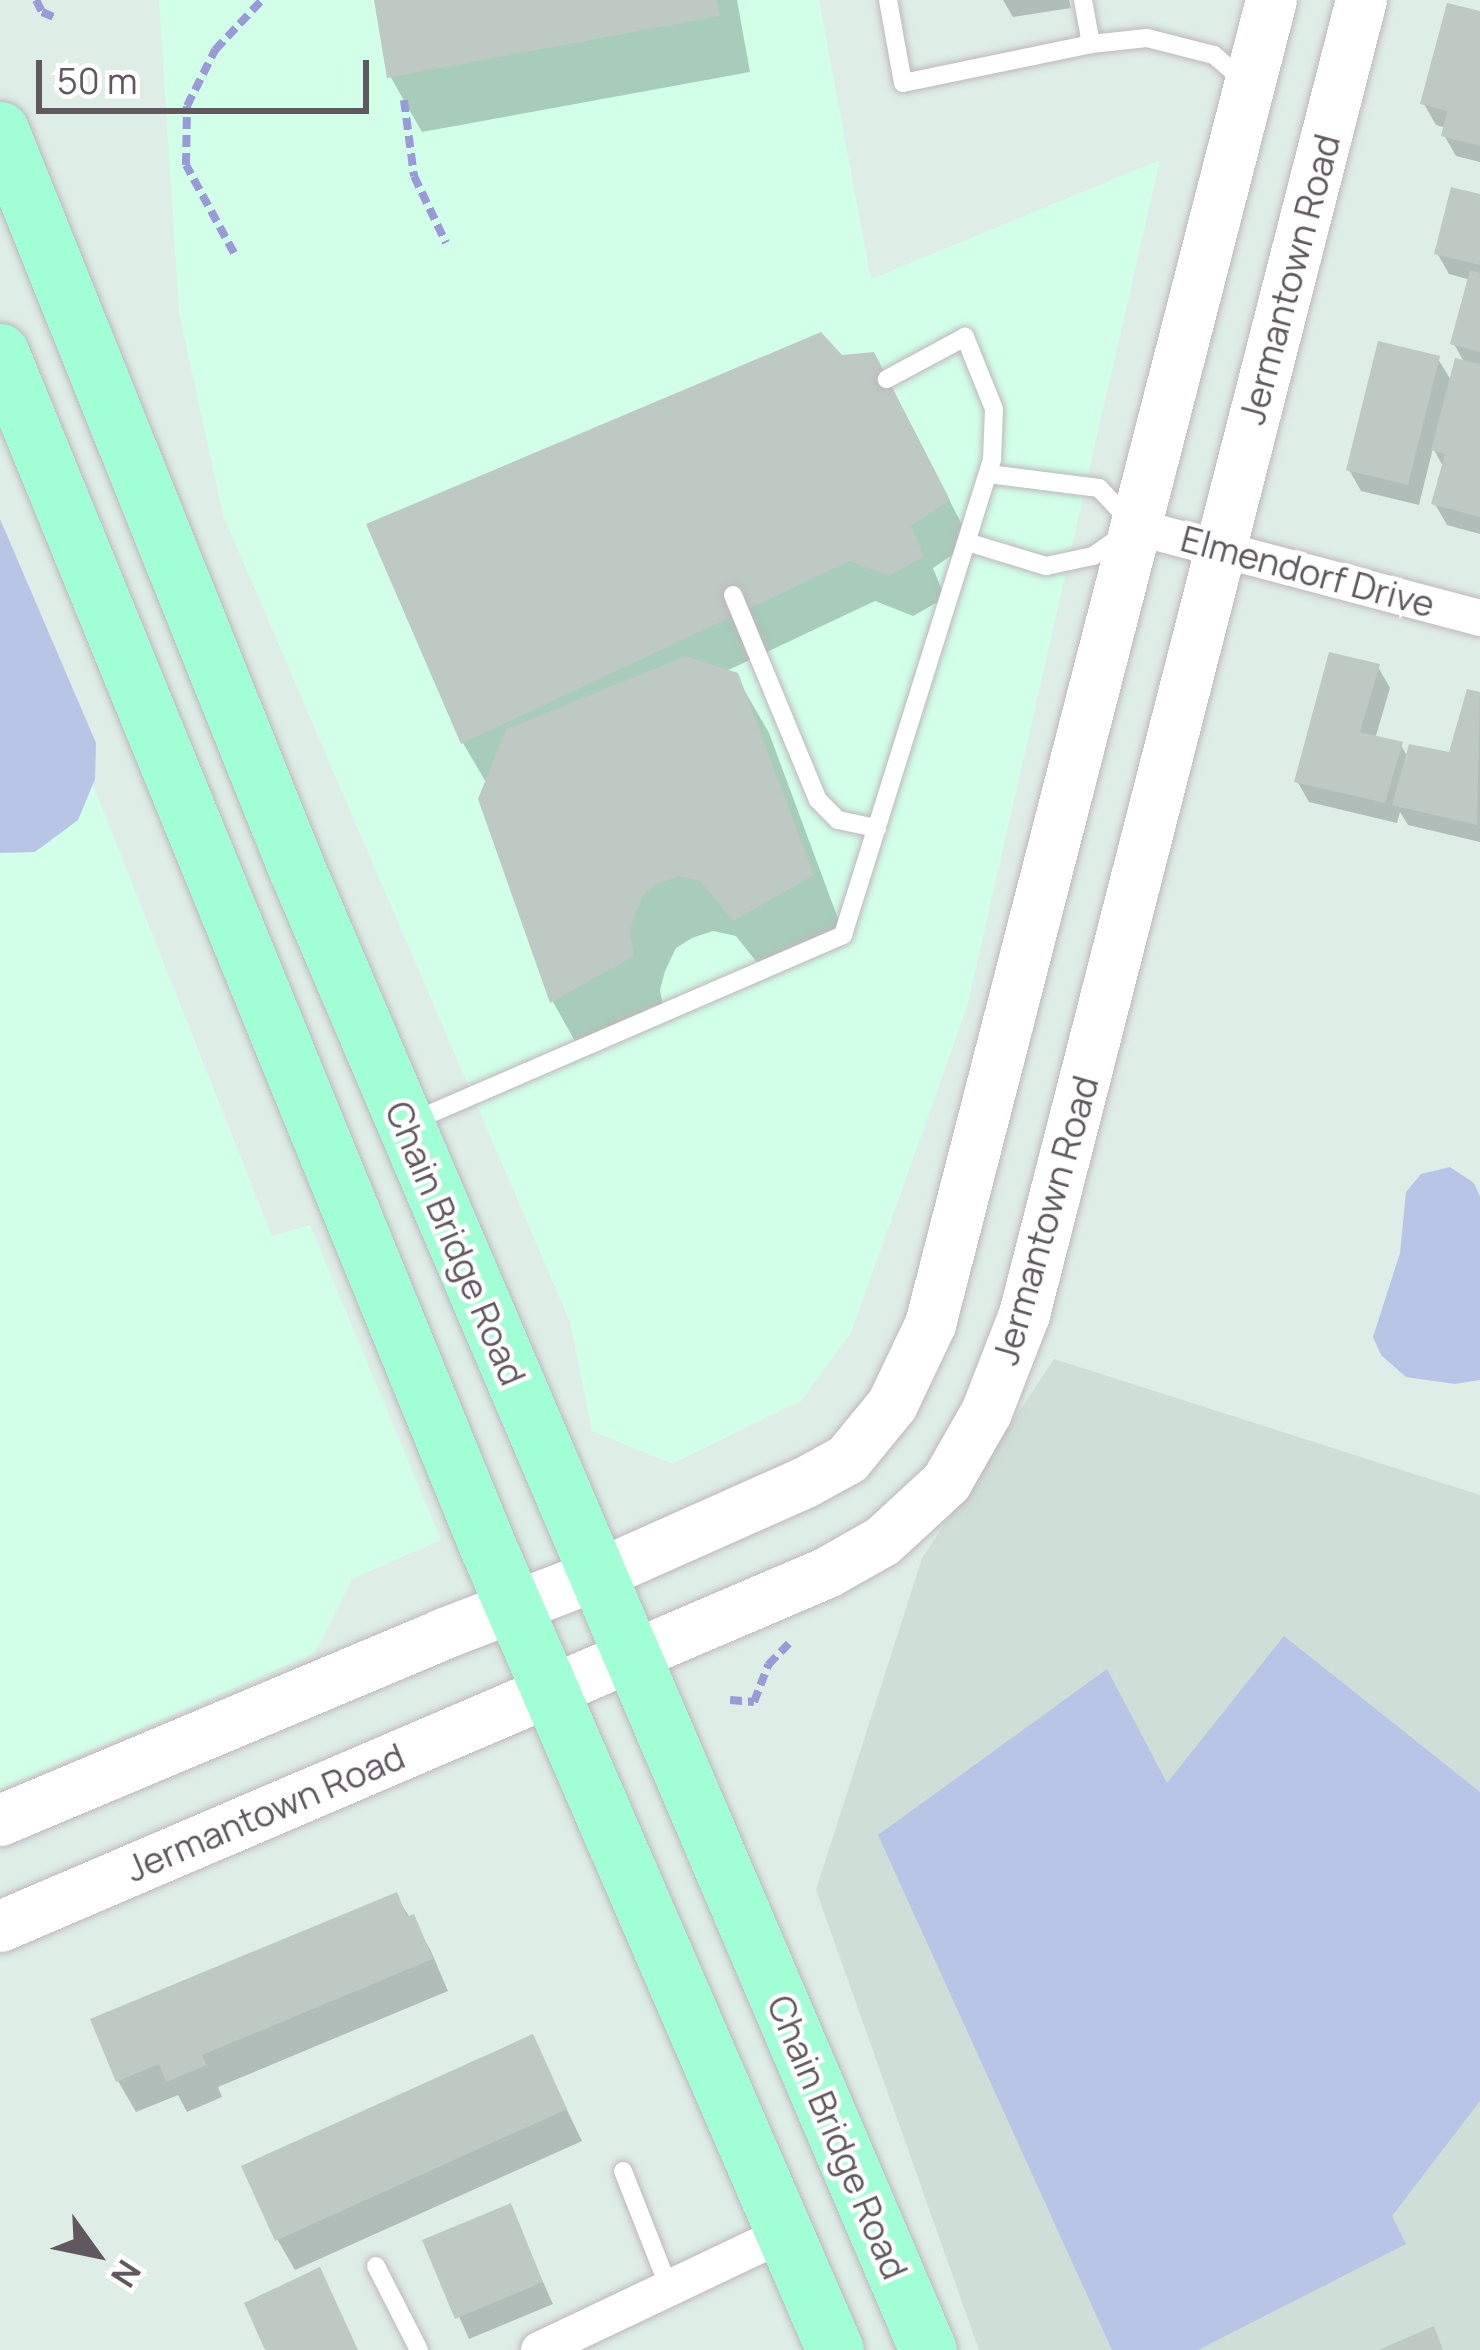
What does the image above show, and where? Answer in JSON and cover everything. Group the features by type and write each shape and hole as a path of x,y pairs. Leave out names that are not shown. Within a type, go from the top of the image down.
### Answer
{"main road":[{"path":"0,1820 596,1575 847,1459 892,1404 930,1324 1271,0"},
{"name":"Jermantown Road","path":"0,1926 827,1572 882,1541 946,1482 969,1447 1024,1314 1361,0"},
{"name":"Chain Bridge Road","path":"0,130 405,1124 928,2350"},
{"path":"0,352 513,1606 835,2350"}],"street":[{"name":"Elmendorf Drive","path":"1136,527 1480,618"},
{"path":"539,2350 785,2233"}],"lane":[{"path":"888,0 903,83 1091,44 1148,38 1186,44 1221,58 1249,86"},
{"path":"1084,0 1091,44"},
{"path":"405,1124 843,935 988,474 994,409 965,337 887,379"},
{"path":"967,542 1046,566 1093,556 1136,527 1099,488 988,474"},
{"path":"733,595 818,800 838,820 877,828"},
{"path":"623,2170 669,2288"},
{"path":"376,2266 419,2350"}],"path":[{"path":"37,0 42,12 54,17"},
{"path":"234,253 186,165 187,106 215,50 262,0"},
{"path":"404,100 414,176 446,243"}],"shaded area":[{"path":"159,0 819,0 871,279 1160,160 967,1007 851,1333 801,1401 672,1464 592,1431 570,1322 223,515 179,313"},
{"path":"0,519 96,743 95,779 78,820 35,852 0,853"},
{"path":"0,550 272,1236 310,1225 441,1540 352,1579 315,1653 0,1789"},
{"path":"1450,1167 1474,1183 1480,1197 1480,1380 1455,1384 1406,1377 1381,1355 1373,1337 1400,1253 1406,1192 1421,1174"},
{"path":"1054,1359 1480,1495 1480,2350 979,2350 816,1890 922,1558"},
{"path":"1284,1636 1480,1792 1480,2101 1392,2216 1406,2244 1198,2350 1112,2350 878,1835 1107,1669 1167,1783"}],"building":[{"path":"374,0 717,0 720,16 387,78"},
{"path":"1447,3 1480,11 1480,146 1441,136 1447,111 1420,104"},
{"path":"1451,187 1480,194 1480,265 1434,254"},
{"path":"1470,270 1480,273 1480,352 1450,344"},
{"path":"821,332 842,355 874,352 950,500 911,526 924,557 888,576 850,561 461,744 366,524"},
{"path":"1378,341 1440,356 1408,485 1346,470"},
{"path":"1455,358 1480,364 1480,517 1431,504 1445,454 1431,450"},
{"path":"1329,652 1380,664 1360,732 1403,742 1385,803 1294,782"},
{"path":"686,656 738,673 814,875 733,921 700,881 680,876 660,883 645,892 635,914 630,932 634,956 550,1003 478,799 506,729"},
{"path":"1467,689 1480,692 1477,825 1392,805 1409,744 1449,752"},
{"path":"397,1892 407,1917 414,1914 433,1959 202,2055 207,2065 166,2082 159,2064 116,2082 90,2019"},
{"path":"533,2034 567,2109 275,2241 241,2166"},
{"path":"511,2203 543,2282 455,2319 422,2240"},
{"path":"320,2267 358,2350 265,2350 244,2303"},
{"path":"1434,2326 1443,2350 1379,2350"}]}
